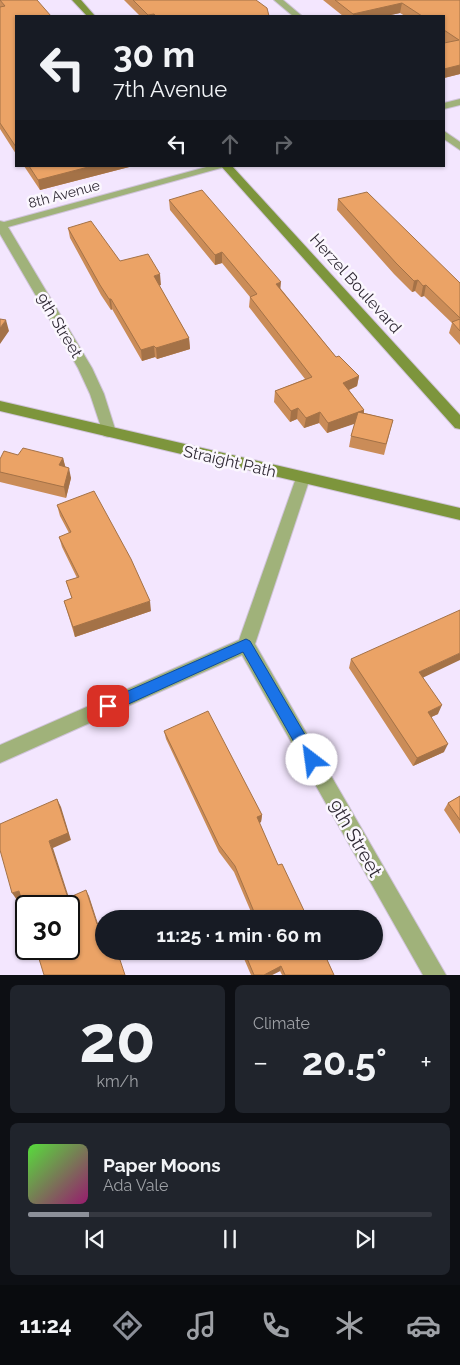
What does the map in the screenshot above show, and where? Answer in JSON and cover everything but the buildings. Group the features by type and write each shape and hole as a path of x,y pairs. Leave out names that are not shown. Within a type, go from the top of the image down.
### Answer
{"street":[{"path":"76,0 90,15"},
{"path":"278,0 297,15"},
{"path":"445,106 460,102"},
{"path":"445,135 460,147"},
{"name":"8th Avenue","path":"0,226 220,167"},
{"name":"Herzel Boulevard","path":"225,167 460,424"},
{"name":"9th Street","path":"0,226 85,368 97,394 109,432"},
{"name":"Straight Path","path":"0,406 460,514"},
{"path":"0,754 246,645 303,478"},
{"name":"9th Street","path":"246,645 435,975"}],"route":[{"path":"108,706 246,645 312,760"}]}
